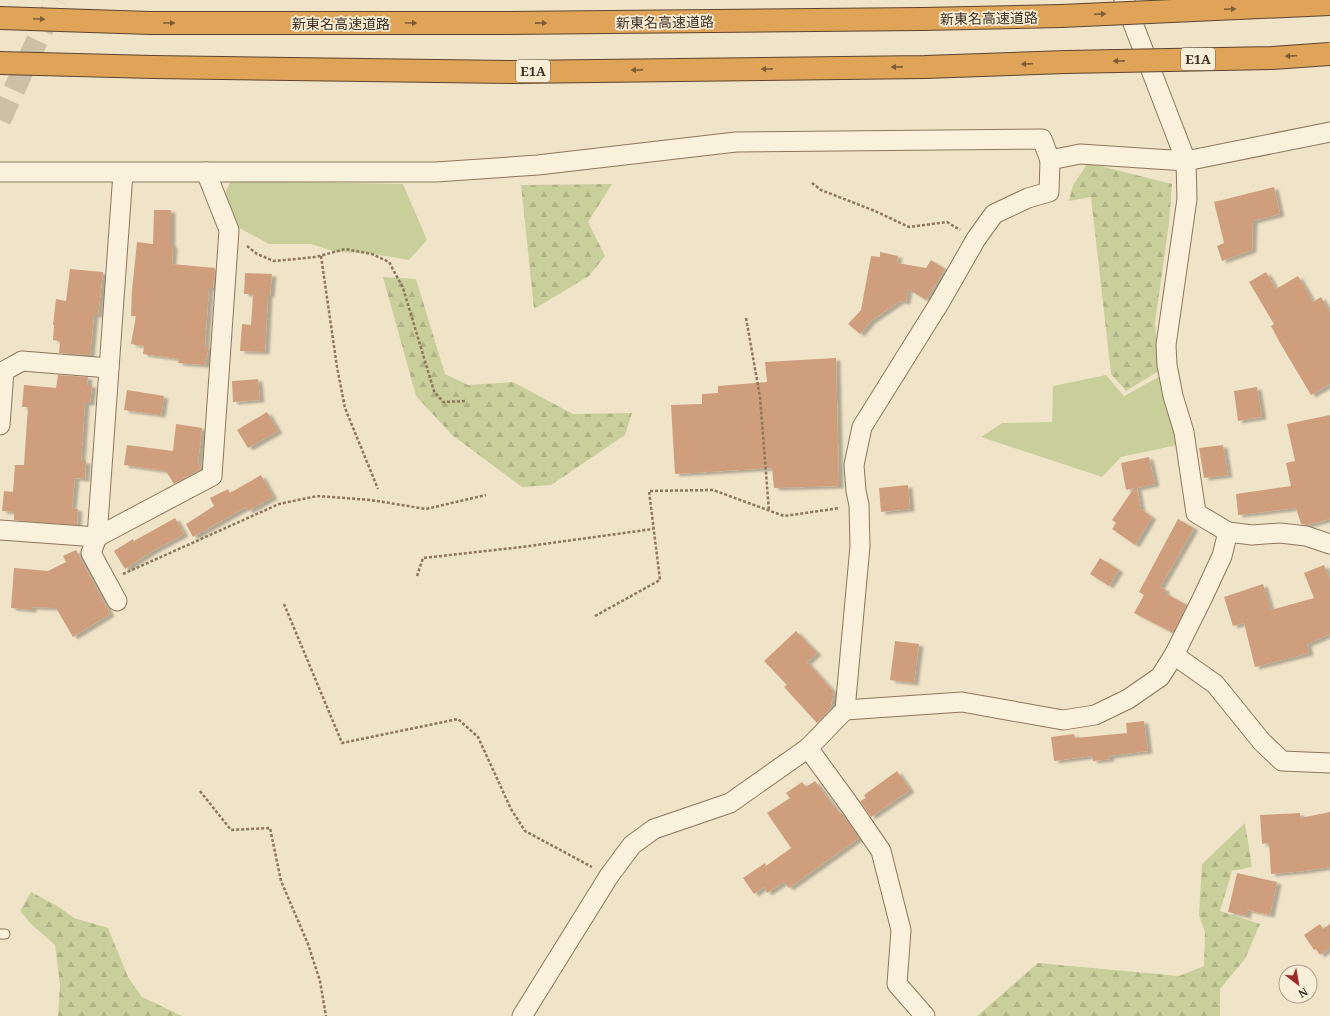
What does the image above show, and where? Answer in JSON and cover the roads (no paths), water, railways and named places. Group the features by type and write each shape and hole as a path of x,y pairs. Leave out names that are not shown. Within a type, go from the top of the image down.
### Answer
{"highway":[{"name":"新東名高速道路","path":"0,18 158,23 507,23 922,19 1061,16 1330,4"},
{"name":"E1A","path":"0,63 154,67 512,72 925,67 1066,62 1272,58 1330,54"}],"street":[{"path":"1124,0 1186,161 1187,199 1166,344 1167,365 1173,396 1184,432 1196,513 1228,532 1252,535 1280,533 1306,536 1330,544"},
{"path":"1050,160 1080,154 1186,161 1330,132"},
{"path":"0,172 436,172 538,165 736,142 1042,138 1050,160 1049,192 1028,198 994,214 976,239 940,302 862,427 854,465 860,546 845,710 808,748 730,803 654,829 632,845 609,876 522,1016"},
{"path":"0,530 97,538 212,476 229,230 206,172"},
{"path":"117,601 91,553 97,538 123,173"},
{"path":"0,425 4,371 22,361 109,368"},
{"path":"845,710 962,702 1063,720 1095,715 1128,699 1160,677 1174,655 1222,556 1228,532"},
{"path":"1174,655 1215,684 1262,742 1282,761 1330,763"},
{"path":"808,748 881,851 901,930 897,984 925,1016"}],"tunnel":[{"path":"0,120 56,0"}]}
